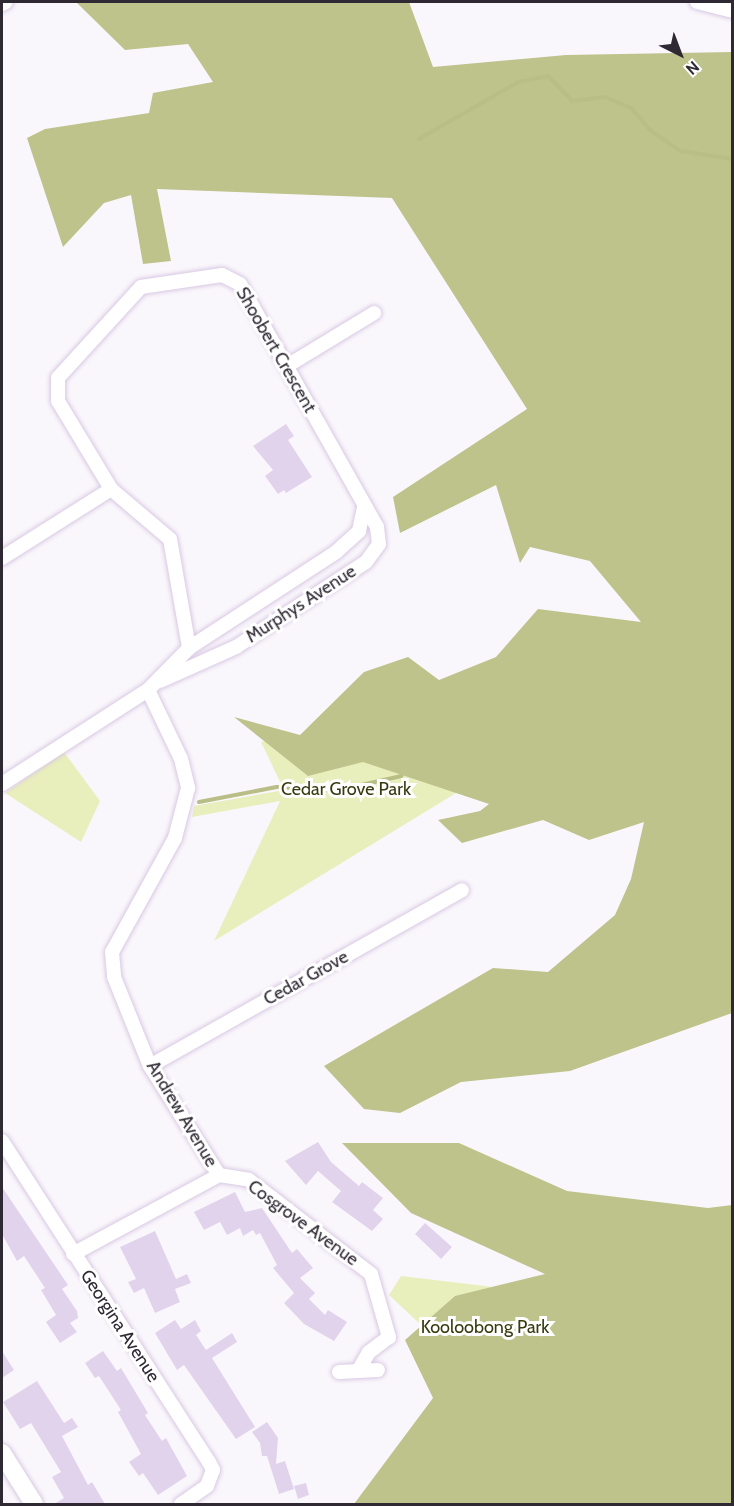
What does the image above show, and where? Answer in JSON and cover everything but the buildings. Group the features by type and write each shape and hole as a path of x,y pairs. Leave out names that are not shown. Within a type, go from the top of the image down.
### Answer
{"main road":[{"path":"2,1454 34,1504"}],"street":[{"path":"2,4 6,2"},
{"path":"697,2 732,11"},
{"name":"Shoobert Crescent","path":"189,648 177,563 170,539 111,489 58,401 58,378 141,287 222,275 240,284 364,508"},
{"path":"287,366 374,313"},
{"path":"2,558 111,489"},
{"name":"Murphys Avenue","path":"2,784 148,690 160,681 189,648 336,552 359,531 364,508"},
{"name":"Murphys Avenue","path":"160,681 236,647 366,562 379,544 377,527 364,508"},
{"name":"Andrew Avenue","path":"148,690 181,759 188,788 175,838 112,952 114,977 150,1066 219,1175"},
{"name":"Cedar Grove","path":"150,1066 462,890"},
{"name":"Georgina Avenue","path":"2,1142 213,1470 207,1486 181,1504"},
{"path":"73,1254 219,1175"},
{"name":"Cosgrove Avenue","path":"219,1175 249,1180 371,1274 389,1337 369,1352 358,1371"},
{"path":"339,1372 378,1370"}],"green space":[{"path":"76,2 409,2 433,67 566,55 732,52 732,1013 570,1071 461,1082 400,1113 364,1109 324,1066 493,968 548,972 615,915 631,879 644,822 589,840 543,820 462,843 438,820 480,811 489,804 363,762 308,776 234,717 300,735 364,672 408,657 439,680 496,657 538,609 641,622 590,561 530,547 520,563 496,485 400,533 393,497 527,409 392,198 157,189 171,261 143,264 131,195 104,203 63,247 27,138 45,129 149,113 153,93 213,82 188,44 125,50"},
{"name":"Cedar Grove Park","path":"417,714 461,790 214,941 280,801 192,817 194,806 284,790 261,742"},
{"path":"64,752 100,801 81,842 5,793"},
{"path":"342,1143 459,1143 567,1191 708,1208 732,1205 732,1504 354,1504 433,1398 405,1340 455,1296 545,1274 411,1213"},
{"name":"Kooloobong Park","path":"401,1276 613,1302 481,1381 389,1295"}],"waterway":[{"path":"419,139 518,82 548,76 572,101 605,97 631,108 651,131 681,151 732,159"},
{"path":"199,802 277,787 339,790 401,776"}]}
